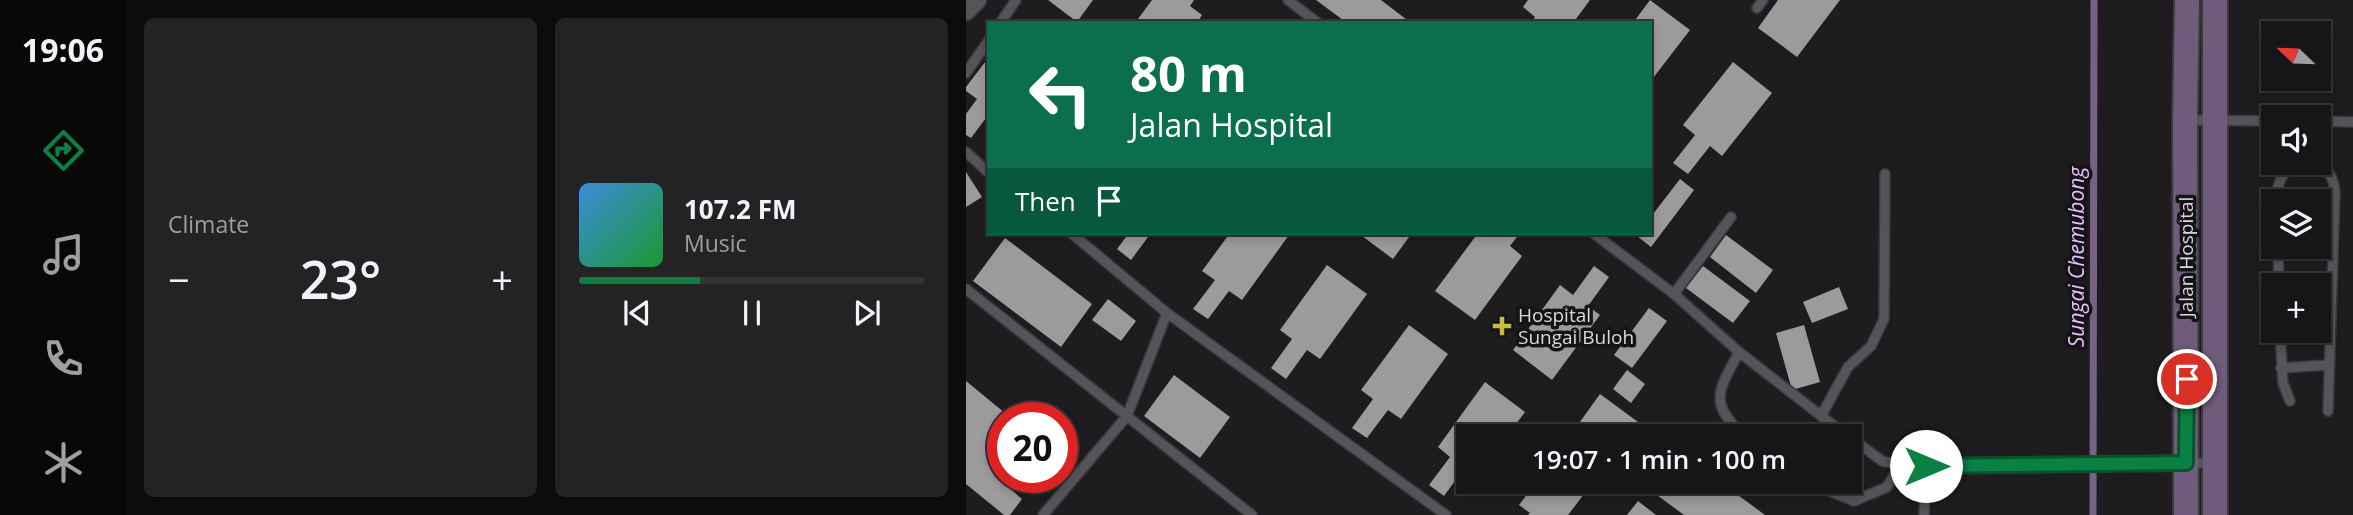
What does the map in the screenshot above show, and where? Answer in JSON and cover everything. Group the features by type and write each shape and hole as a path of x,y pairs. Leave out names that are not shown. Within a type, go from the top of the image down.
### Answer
{"main road":[{"name":"Jalan Hospital","path":"2186,515 2185,120 2188,0"},
{"name":"Jalan Hospital","path":"2214,0 2215,515"}],"street":[{"path":"966,11 977,0"}],"lane":[{"path":"1001,21 1016,0"},
{"path":"1288,0 1315,21"},
{"path":"966,73 987,43"},
{"path":"2185,120 2261,121"},
{"path":"2331,121 2353,122"},
{"path":"966,152 987,171"},
{"path":"1821,416 1848,367 1871,346 1884,319 1885,174"},
{"path":"2328,411 2335,192 2331,174"},
{"path":"1674,294 1731,217"},
{"path":"1074,235 1167,313 1446,515"},
{"path":"1596,235 1674,294 1739,352 1832,424"},
{"path":"966,289 1252,515"},
{"path":"1043,515 1127,416 1167,313"},
{"path":"2280,343 2283,383 2291,401"},
{"path":"1732,424 1719,403 1722,385 1739,352"},
{"path":"2281,368 2328,365"},
{"path":"1862,446 1882,461 1900,465 2216,464"},
{"path":"1836,494 1854,501 1887,487 1900,465"},
{"path":"1924,515 1926,466"}],"building":[{"path":"1048,0 1093,0 1076,21"},
{"path":"1152,0 1194,0 1190,6 1202,15 1198,21 1136,21"},
{"path":"1316,0 1381,0 1408,21 1344,21"},
{"path":"1528,0 1590,0 1574,21 1532,21 1535,17 1523,7"},
{"path":"1650,0 1690,30 1652,79 1652,21 1634,21"},
{"path":"1778,0 1840,0 1797,57 1758,28"},
{"path":"987,60 987,117 971,138 966,135 966,114 977,99 966,91 966,87"},
{"path":"1733,62 1772,93 1722,156 1710,146 1688,174 1673,163 1695,135 1683,125"},
{"path":"966,172 982,197 966,207"},
{"path":"1680,179 1694,190 1651,247 1637,236 1652,235 1652,215"},
{"path":"1128,235 1150,235 1131,260 1117,249"},
{"path":"1229,235 1289,235 1242,300 1229,291 1208,319 1193,309 1215,280 1202,271"},
{"path":"1361,235 1411,235 1393,259"},
{"path":"1477,235 1518,235 1510,246 1522,256 1475,320 1435,291"},
{"path":"1726,235 1773,270 1756,293 1710,257"},
{"path":"1005,238 1092,304 1061,347 973,281"},
{"path":"1327,265 1367,294 1320,359 1307,350 1286,379 1271,368 1292,339 1280,330"},
{"path":"1594,266 1609,277 1588,306 1600,315 1552,380 1513,350 1560,285 1573,295"},
{"path":"1703,266 1750,301 1733,323 1686,288"},
{"path":"1839,287 1848,309 1812,323 1803,302"},
{"path":"1108,299 1136,321 1121,341 1092,320"},
{"path":"1649,308 1667,321 1632,368 1614,355"},
{"path":"1409,325 1448,354 1401,419 1388,410 1367,438 1352,428 1373,399 1361,390"},
{"path":"1804,325 1820,382 1792,390 1776,333"},
{"path":"1627,370 1645,384 1631,403 1613,389"},
{"path":"1174,375 1230,417 1200,458 1144,416"},
{"path":"966,381 992,402 987,402 987,493 1015,493 1022,499 1010,515 1004,515 966,484"},
{"path":"1485,382 1525,412 1516,424 1456,424 1456,479 1444,496 1429,485 1450,457 1438,447"},
{"path":"1600,394 1641,424 1578,424"},
{"path":"1527,494 1584,494 1568,515 1528,515 1530,513 1519,505"},
{"path":"1656,494 1737,494 1765,515 1684,515"},
{"path":"1638,501 1656,515 1627,515"}],"waterway":[{"name":"Sungai Chemubong","path":"2093,515 2094,0"}],"place":[{"name":"Hospital Sungai Buloh","path":"1502,326"}],"route":[{"path":"1926,466 2186,463 2187,379"}]}
